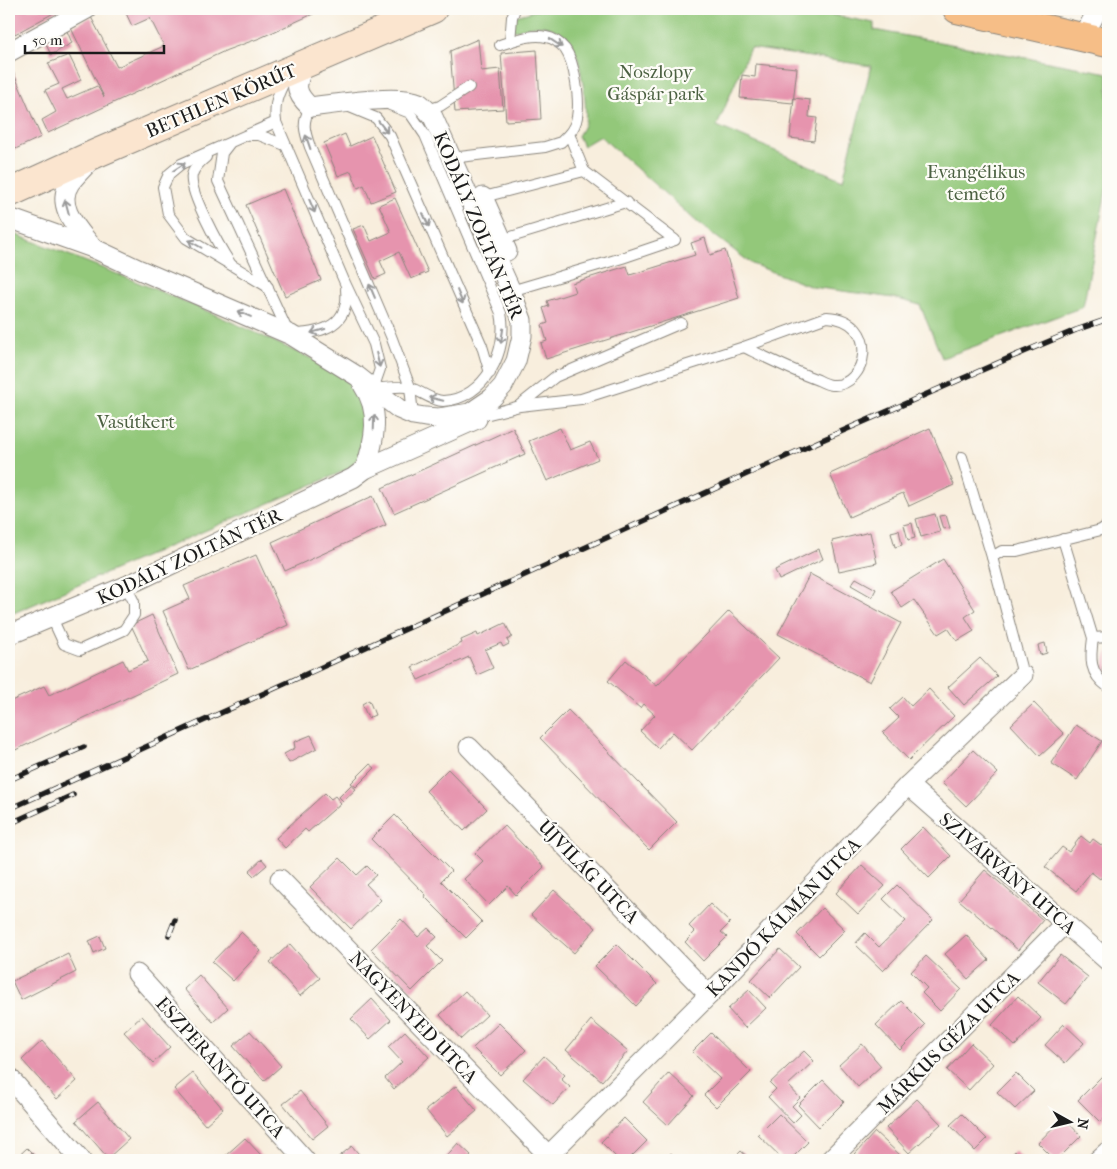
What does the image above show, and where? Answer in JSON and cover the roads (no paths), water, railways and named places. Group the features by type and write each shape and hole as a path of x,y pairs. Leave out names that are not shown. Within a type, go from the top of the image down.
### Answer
{"main road":[{"path":"957,9 1095,40"}],"street":[{"path":"9,52 87,9"},
{"name":"BETHLEN KÖRÚT","path":"9,193 97,153 433,9"},
{"path":"1095,40 1098,9"},
{"path":"299,66 297,81 299,97 310,107"},
{"name":"KODÁLY ZOLTÁN TÉR","path":"310,107 405,100 434,108 433,117 451,158 477,199 517,289 522,320 522,336 516,361 503,386 492,398 469,404 452,416 431,439"},
{"path":"93,248 67,213 65,193 70,184 97,153"},
{"path":"9,218 93,248 290,334 357,376 371,396 375,416 373,439 365,469"},
{"name":"KODÁLY ZOLTÁN TÉR","path":"517,289 529,302 532,321 532,339 529,356 517,397"},
{"name":"KODÁLY ZOLTÁN TÉR","path":"357,376 399,409 414,415 432,417 452,416"},
{"name":"KODÁLY ZOLTÁN TÉR","path":"469,404 495,402 517,397"},
{"name":"KODÁLY ZOLTÁN TÉR","path":"9,635 126,586 353,478 365,469 489,414 506,399 517,397"},
{"name":"KANDÓ KÁLMÁN UTCA","path":"546,1158 709,995 908,786 1023,675"},
{"name":"ÚJVILÁG UTCA","path":"469,747 709,995"},
{"name":"SZIVÁRVÁNY UTCA","path":"908,786 1108,961"},
{"name":"NAGYENYED UTCA","path":"280,879 546,1158"},
{"name":"MÁRKUS GÉZA UTCA","path":"830,1160 1065,923"},
{"name":"ESZPERANTÓ UTCA","path":"137,974 305,1160"},
{"path":"9,1077 81,1160"},
{"path":"1098,1160 1108,1151"}],"lane":[{"path":"451,158 545,147 561,142 575,127 578,105 574,70 565,49 560,43 538,35 505,44 515,9"},
{"path":"299,66 279,91 274,107 276,122 345,283 374,344 380,369 373,389 410,388 424,396 442,401 469,404 489,414"},
{"path":"434,108 469,87"},
{"path":"380,101 410,113 424,135 501,313 503,324 502,340 490,373 469,404"},
{"path":"342,104 376,118 390,136 482,346 490,373"},
{"path":"310,107 305,119 305,133 391,336 410,388 414,415"},
{"path":"268,287 186,238 168,214 164,201 163,187 169,174 181,164 276,122"},
{"path":"517,289 675,240 584,171 569,134"},
{"path":"244,136 259,135 285,145"},
{"path":"231,142 222,153 218,181 290,334 313,334 331,326 344,308 347,298 345,283"},
{"path":"215,150 198,163 192,174 193,188 216,240 232,265"},
{"path":"477,199 584,171"},
{"path":"496,242 626,202"},
{"path":"517,397 581,399 744,347 826,317 845,321 853,327 863,344 864,353 862,363 857,372 842,384 832,385 809,377 744,347"},
{"path":"517,397 555,377 681,322"},
{"path":"962,457 992,557 1023,675"},
{"path":"992,557 1002,551 1017,551 1102,530 1108,525"},
{"path":"1063,539 1093,638 1090,662 1101,682 1108,687"},
{"path":"52,618 64,644 80,650 124,630 134,615 134,602 126,586"},
{"path":"1093,638 1108,637"}],"railway":[{"path":"9,809 822,440 1007,359 1076,330 1108,319"},
{"path":"9,780 84,747"},
{"path":"9,824 73,795"},
{"path":"169,935 175,920"}],"park label":[{"name":"Noszlopy Gáspár park","path":"656,82"},
{"name":"Evangélikus temető","path":"976,182"},
{"name":"Vasútkert","path":"136,421"}]}
